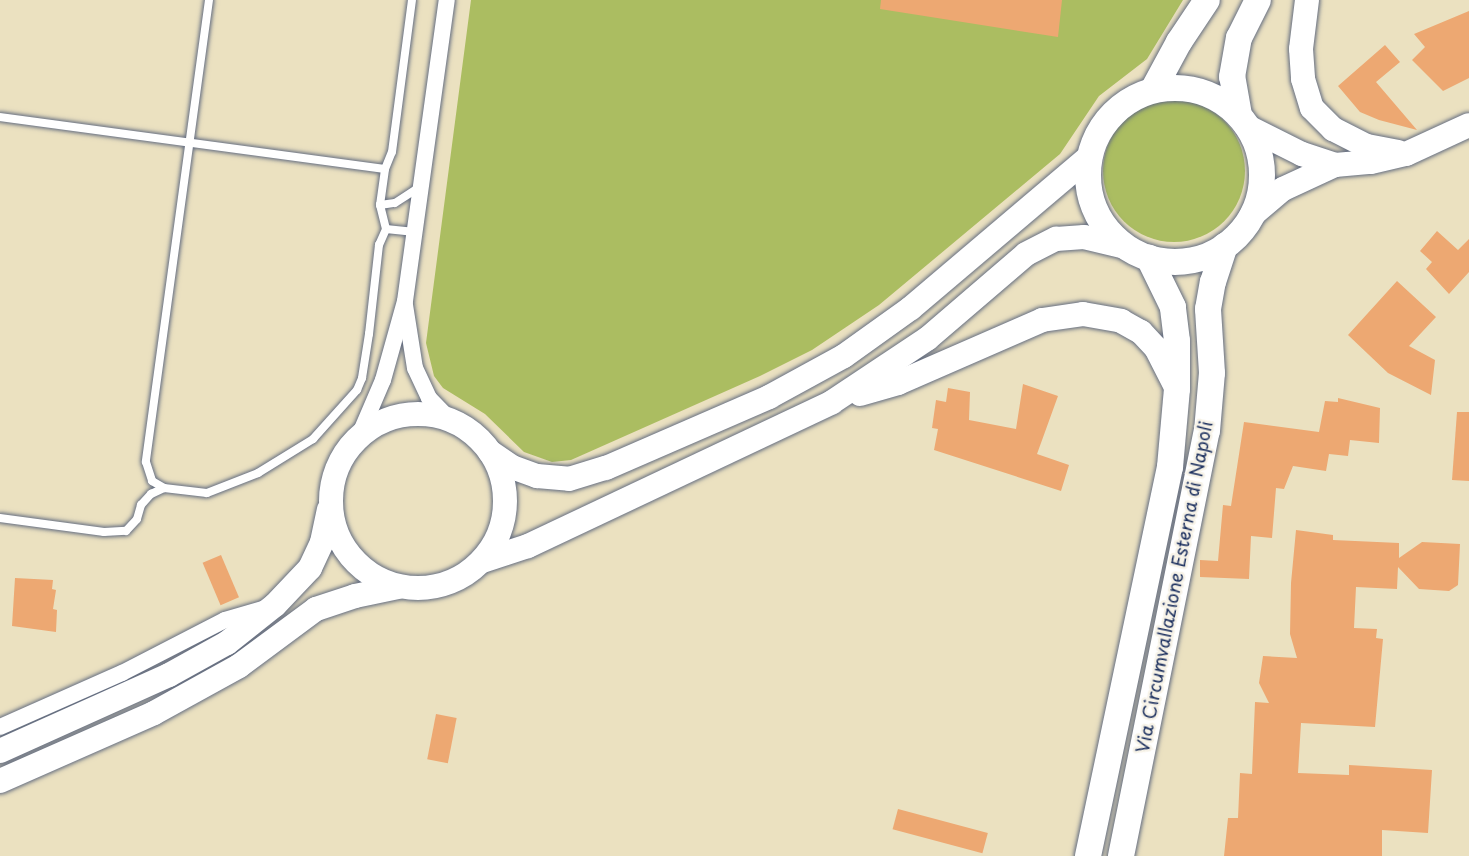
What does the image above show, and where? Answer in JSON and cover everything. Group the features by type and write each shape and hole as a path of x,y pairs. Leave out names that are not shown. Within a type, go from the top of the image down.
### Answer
{"main road":[{"path":"1153,90 1179,42 1207,0"},
{"path":"1251,216 1260,190 1261,164 1254,138 1242,120 1232,77 1239,38 1258,0"},
{"path":"1307,0 1301,48 1303,79 1312,108 1333,129 1368,147 1406,154"},
{"path":"1126,247 1107,229 1094,207 1088,182 1090,156 1098,133 1112,114 1131,99 1153,90 1177,87 1200,91 1221,101 1242,120 1302,154 1335,165"},
{"path":"482,561 538,541 832,402 927,339 1026,254 1056,239 1084,237 1126,247 1149,258 1175,262 1201,258 1225,246 1240,232 1251,216 1283,189 1335,165 1371,162 1406,154 1469,125"},
{"path":"0,751 169,675 227,644 275,605 310,568 322,542 337,471 344,456 359,436 380,423 402,415 426,414 450,420 472,433 490,452 512,467 537,476 569,479 606,468 769,397 844,356 911,308 1090,156"},
{"name":"Via Circumvallazione Esterna di Napoli","path":"1121,856 1207,431 1212,373 1208,309 1213,282 1225,246"},
{"name":"Via Circumvallazione Esterna di Napoli","path":"1088,856 1170,467 1177,389 1177,341 1173,307 1149,258"},
{"path":"832,402 898,383 1042,320 1083,314 1121,321 1141,332 1156,348 1177,389"},
{"path":"0,781 154,713 239,666 316,609 354,596 398,587 421,589 443,585 464,576 482,561 498,537 505,508 502,478 490,452"},
{"path":"330,504 336,532 350,557 372,576 398,587"}],"street":[{"path":"359,436 383,380 405,301 447,0"},
{"path":"405,301 414,368 429,398 450,420"},
{"path":"0,727 122,673 225,620 275,605"}],"lane":[{"path":"209,0 146,462 152,481 164,488 207,493 258,473 314,439 353,395 362,378 379,245 386,229 380,205 385,170 392,152 412,0"},
{"path":"0,117 385,170"},
{"path":"380,205 396,203 422,186"},
{"path":"386,229 415,231"},
{"path":"0,518 104,532 126,531 137,519 141,505 151,494 164,488"}],"green space":[{"path":"471,0 1183,0 1147,59 1099,96 1060,154 879,305 812,350 760,376 571,460 552,462 524,452 485,414 443,388 434,376 426,343"},
{"path":"1174,100 1201,105 1225,120 1240,144 1245,171 1240,198 1225,222 1201,237 1174,242 1147,237 1123,222 1108,198 1103,171 1108,144 1123,120 1147,105"}],"building":[{"path":"881,0 1062,0 1058,37 880,9"},
{"path":"1469,11 1469,78 1443,91 1412,60 1425,47 1414,34"},
{"path":"1385,45 1400,62 1376,82 1417,130 1379,120 1360,112 1338,86"},
{"path":"1437,231 1458,250 1469,239 1469,272 1449,294 1426,269 1432,262 1420,251"},
{"path":"1397,281 1436,317 1409,346 1435,360 1431,395 1388,373 1348,335"},
{"path":"1023,384 1058,396 1037,454 1069,465 1061,491 934,450 938,429 932,428 936,400 946,402 948,388 970,392 969,420 1016,429"},
{"path":"1338,398 1380,408 1379,443 1350,440 1348,456 1329,454 1326,471 1293,466 1284,489 1276,488 1272,538 1251,536 1249,579 1200,577 1200,560 1218,561 1223,505 1231,506 1244,422 1319,432 1325,401 1338,402"},
{"path":"1457,412 1469,412 1469,481 1452,480"},
{"path":"1296,530 1333,535 1333,540 1399,543 1399,558 1422,542 1460,544 1458,585 1449,591 1419,589 1398,567 1397,589 1356,587 1354,628 1377,629 1376,638 1383,639 1375,727 1301,723 1298,773 1349,775 1349,765 1432,770 1428,833 1382,830 1382,856 1224,856 1228,818 1238,818 1240,773 1252,774 1255,702 1269,703 1259,683 1263,656 1297,658 1290,634 1291,583"},
{"path":"221,555 239,597 221,605 203,563"},
{"path":"15,578 53,580 52,589 56,590 53,609 57,610 56,632 12,626"},
{"path":"436,714 457,718 448,763 427,759"},
{"path":"898,809 988,833 982,853 893,829"}]}
